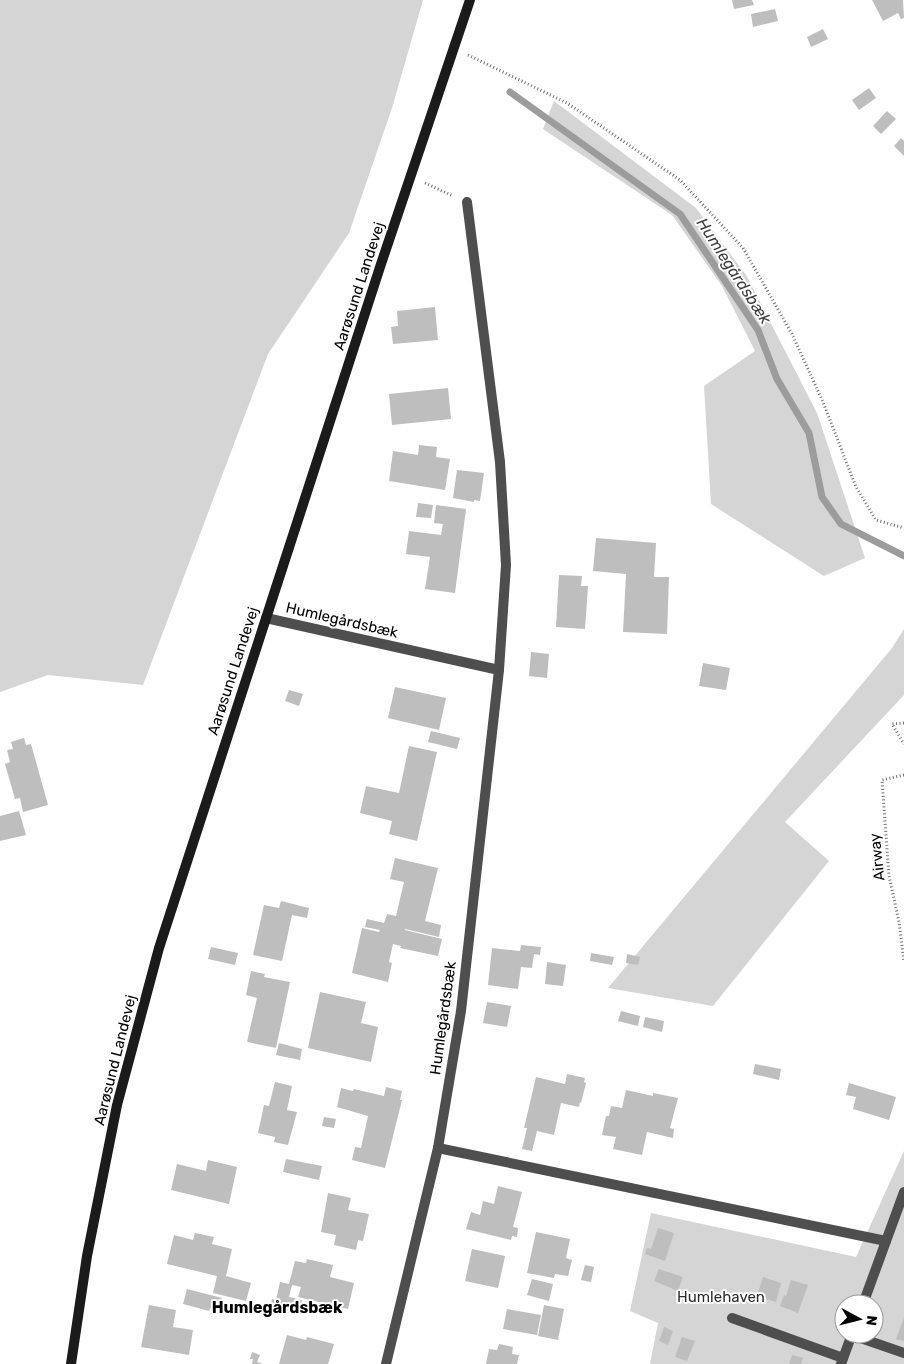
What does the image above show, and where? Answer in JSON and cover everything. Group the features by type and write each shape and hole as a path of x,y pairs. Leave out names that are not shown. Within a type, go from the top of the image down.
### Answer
{"street":[{"name":"Aarøsund Landevej","path":"71,1364 87,1256 120,1096 159,948 470,0"},
{"name":"Humlegårdsbæk","path":"386,1364 438,1148 460,1011 499,670 506,565 500,462 466,202"},
{"name":"Humlegårdsbæk","path":"266,618 499,670"},
{"path":"438,1148 886,1241"},
{"path":"867,1294 904,1192"},
{"path":"732,1318 842,1361 849,1344"},
{"path":"878,1344 904,1353"}],"path":[{"path":"454,48 567,103 680,180 743,248 792,334 823,402 856,487 876,520 904,528"},
{"path":"411,176 466,202"},
{"path":"904,723 892,724 904,744"},
{"name":"Airway","path":"904,775 882,780 890,876 904,961"}],"green space":[{"path":"0,0 423,0 392,108 349,233 268,354 143,685 48,675 0,692"},
{"path":"554,101 696,208 746,275 817,413 865,558 824,576 711,504 704,386 755,351 722,286 672,215 543,129"},
{"path":"904,629 904,695 785,822 829,861 713,1006 608,988 892,648"},
{"name":"Humlehaven","path":"904,1151 904,1364 650,1364 658,1323 630,1311 651,1213 856,1257"}],"building":[{"path":"732,0 752,0 754,5 734,9"},
{"path":"872,0 903,0 904,18 901,19 898,13 883,21"},
{"path":"775,9 778,21 753,27 751,14"},
{"path":"823,29 828,39 811,47 807,37"},
{"path":"869,88 876,98 859,110 852,100"},
{"path":"887,111 896,119 881,134 873,126"},
{"path":"901,138 904,141 904,156 894,146"},
{"path":"435,307 438,340 393,344 391,327 398,326 397,311"},
{"path":"448,388 451,419 392,425 389,394"},
{"path":"419,445 437,447 436,457 450,459 445,490 389,481 393,451 418,455"},
{"path":"457,470 484,473 480,501 474,500 474,502 453,498"},
{"path":"418,503 433,505 431,518 416,517"},
{"path":"436,505 466,509 455,593 425,589 430,557 406,554 409,531 441,535 443,524 434,523"},
{"path":"596,538 656,543 654,577 669,577 667,634 623,632 626,574 593,571"},
{"path":"559,575 582,576 581,586 588,586 585,629 556,627"},
{"path":"531,652 549,654 547,678 529,676"},
{"path":"703,663 730,668 726,690 699,686"},
{"path":"395,687 446,698 439,730 388,718"},
{"path":"289,690 303,694 299,706 285,701"},
{"path":"431,731 460,738 457,749 428,742"},
{"path":"24,738 26,745 31,744 48,805 23,812 20,798 15,799 5,764 10,762 7,750 13,749 11,742"},
{"path":"409,746 437,752 417,841 389,834 392,821 360,813 366,786 399,793"},
{"path":"19,811 26,835 0,841 0,816"},
{"path":"395,858 438,868 425,921 441,925 439,937 405,930 442,939 438,956 400,948 401,946 393,944 389,962 392,963 388,982 352,973 362,928 379,932 380,930 365,927 367,919 384,923 387,914 396,916 404,882 390,879"},
{"path":"281,901 309,908 307,918 292,915 282,961 253,955 264,905 279,908"},
{"path":"521,945 541,947 540,955 534,954 532,968 521,967 518,989 488,985 492,948 520,951"},
{"path":"211,947 238,953 235,965 208,959"},
{"path":"591,953 614,957 612,965 590,961"},
{"path":"627,954 640,957 638,965 626,963"},
{"path":"547,962 566,965 563,986 545,984"},
{"path":"251,971 265,974 264,977 290,982 276,1048 247,1042 257,998 246,995"},
{"path":"320,992 366,1002 361,1023 378,1027 371,1062 308,1048"},
{"path":"487,1002 511,1006 507,1027 483,1023"},
{"path":"621,1011 640,1016 638,1026 618,1021"},
{"path":"645,1017 664,1021 662,1032 643,1027"},
{"path":"279,1043 302,1049 300,1060 276,1055"},
{"path":"755,1064 781,1069 779,1080 753,1074"},
{"path":"567,1074 585,1078 584,1082 586,1083 579,1107 561,1103 554,1135 537,1131 532,1151 522,1149 527,1128 524,1128 536,1077 565,1084"},
{"path":"275,1082 292,1086 287,1110 297,1112 288,1145 274,1142 275,1137 258,1133 264,1105 269,1106"},
{"path":"849,1083 896,1097 889,1120 853,1109 856,1097 846,1095"},
{"path":"386,1087 402,1091 400,1100 402,1100 385,1168 352,1160 355,1147 361,1148 368,1116 337,1107 341,1088 384,1096"},
{"path":"626,1090 653,1096 653,1093 678,1098 670,1128 674,1129 673,1138 647,1132 642,1155 613,1149 616,1137 602,1135 606,1116 609,1116 611,1106 622,1108"},
{"path":"324,1117 336,1119 334,1128 322,1126"},
{"path":"286,1159 322,1166 319,1180 283,1172"},
{"path":"208,1160 237,1167 229,1204 171,1190 177,1164 206,1171"},
{"path":"498,1186 522,1192 513,1227 518,1228 517,1237 512,1236 511,1240 466,1229 471,1212 480,1215 483,1201 494,1204"},
{"path":"328,1193 351,1198 348,1210 369,1214 363,1241 358,1240 356,1250 334,1245 336,1235 321,1232"},
{"path":"658,1228 674,1233 665,1261 645,1254 647,1248 651,1249"},
{"path":"536,1232 570,1239 566,1258 572,1260 568,1276 555,1274 554,1278 527,1273"},
{"path":"195,1233 214,1237 212,1244 232,1249 226,1276 251,1283 246,1301 213,1293 217,1276 167,1264 174,1235 193,1240"},
{"path":"472,1249 505,1256 498,1288 465,1281"},
{"path":"307,1259 333,1265 330,1277 354,1283 348,1309 298,1297 301,1287 292,1285 289,1297 302,1300 299,1315 270,1308 272,1299 276,1300 280,1282 289,1284 295,1261 306,1263"},
{"path":"585,1265 594,1267 591,1282 581,1280"},
{"path":"659,1269 683,1277 678,1291 654,1281"},
{"path":"763,1277 781,1283 776,1302 757,1296"},
{"path":"532,1279 553,1284 549,1301 527,1295"},
{"path":"791,1280 808,1285 798,1313 780,1306 784,1295 786,1296"},
{"path":"187,1289 222,1298 218,1310 210,1308 209,1311 183,1304"},
{"path":"149,1305 176,1310 173,1327 193,1330 189,1355 141,1347"},
{"path":"544,1305 564,1309 558,1340 538,1336"},
{"path":"507,1309 541,1315 537,1335 503,1329"},
{"path":"904,1318 904,1341 896,1339"},
{"path":"664,1327 673,1331 668,1345 659,1341"},
{"path":"287,1335 306,1340 307,1337 334,1344 328,1364 279,1364"},
{"path":"682,1337 695,1341 687,1361 675,1357"},
{"path":"499,1344 513,1347 512,1354 519,1355 517,1364 486,1364 489,1349 497,1350"},
{"path":"252,1352 260,1355 257,1362 263,1364 252,1364 253,1359 250,1359"},
{"path":"792,1355 803,1358 801,1364 789,1364"}],"waterway":[{"name":"Humlegårdsbæk","path":"510,92 680,214 758,330 777,379 809,433 822,497 841,524 904,556"}],"district":[{"name":"Humlegårdsbæk","path":"277,1307"}]}
